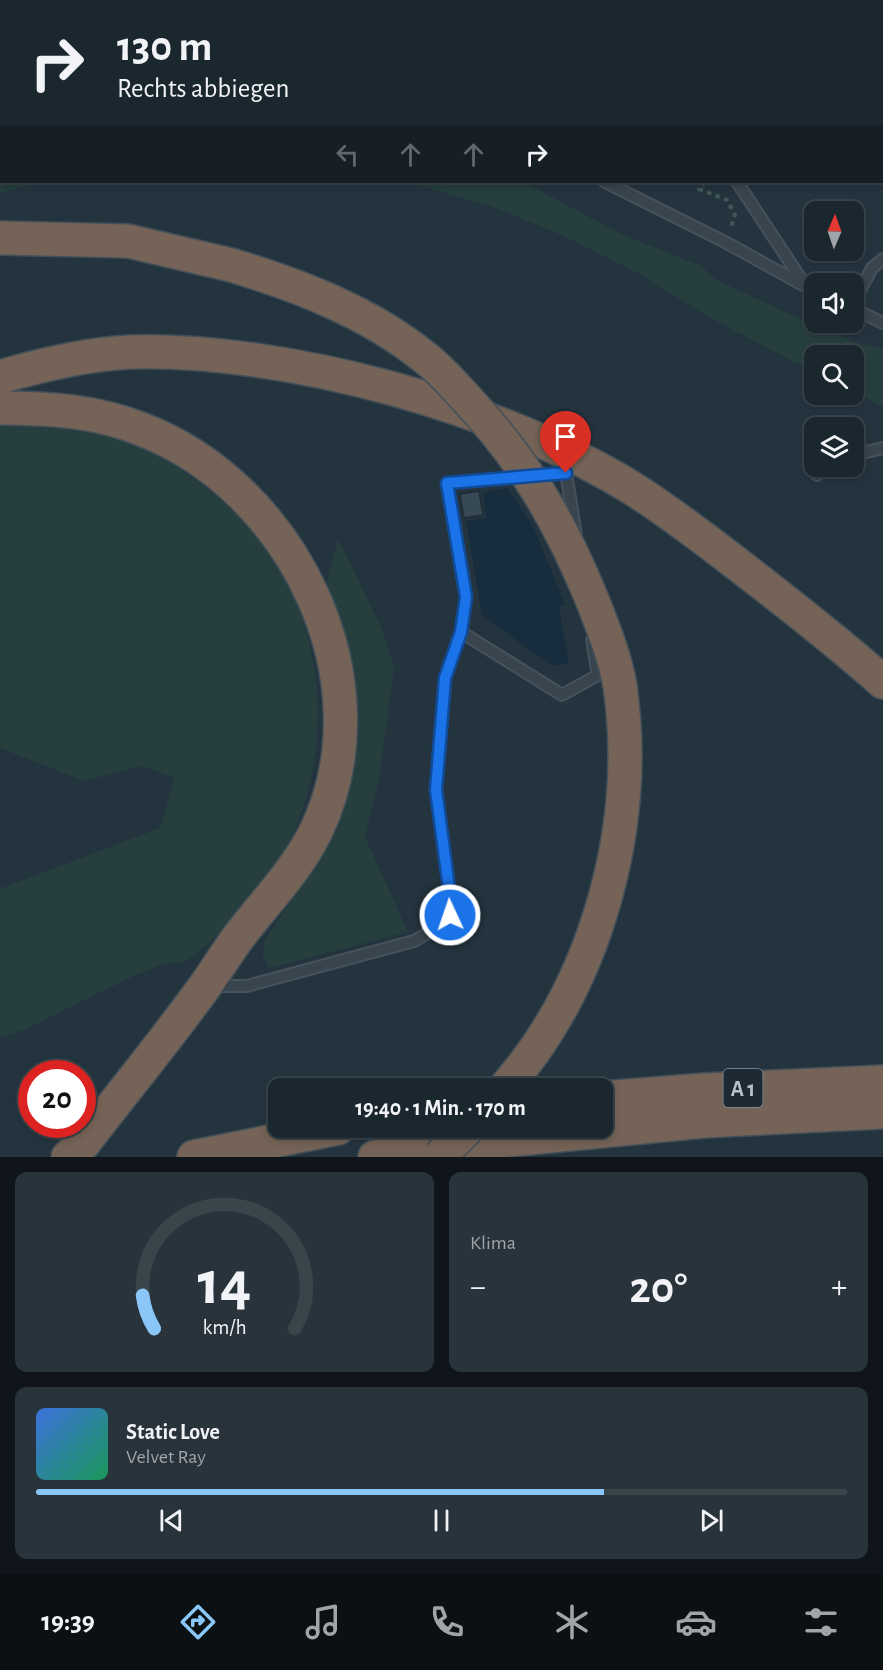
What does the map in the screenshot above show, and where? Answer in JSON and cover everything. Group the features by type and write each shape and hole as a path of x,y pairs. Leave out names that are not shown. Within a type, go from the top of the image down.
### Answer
{"highway":[{"path":"0,238 128,241 231,265 317,295 364,318 423,356 453,384 521,462 550,509 600,620 620,685 623,752 622,814 602,914 556,1020 526,1065 514,1078"},
{"path":"0,377 39,365 129,352 235,356 351,378 467,412 572,455 634,489 691,528 841,644 883,682"},
{"path":"0,408 57,410 112,419 144,430 208,466 240,492 268,522 296,561 318,607 330,644 339,702 340,732 335,773 329,797 315,832 290,874 239,937 205,986 82,1144 69,1157"},
{"name":"A 1","path":"613,1097 704,1090 883,1082"},
{"name":"A 1","path":"375,1157 408,1150 704,1121 883,1112"},
{"path":"194,1157 288,1138"},
{"path":"439,1157 458,1138"}],"lane":[{"path":"607,183 725,242 804,286"},
{"path":"738,183 804,280"},
{"path":"864,283 872,268 883,259"},
{"path":"864,314 883,324"},
{"path":"864,453 883,448"},
{"path":"205,986 247,986 414,941 444,924 450,915 451,903 436,790 445,678 461,632 466,597 447,483 566,473 598,675 562,695 461,632"}],"path":[{"path":"704,183 699,189 727,200 735,215 725,242"}],"green space":[{"path":"0,183 39,183 0,193"},
{"path":"410,183 525,183 623,235 701,266 715,279 804,320 804,333 832,333 870,346 883,347 883,407 864,397 864,345 804,345 804,367 712,319 638,273 564,236 491,206"},
{"path":"0,423 67,427 132,442 172,464 227,505 255,535 278,567 296,602 309,640 316,679 318,720 311,779 300,816 276,871 254,901 186,961 158,966 24,1030 0,1037 0,889 160,828 175,778 142,766 84,781 0,748"},
{"path":"338,539 383,631 394,668 379,779 365,837 408,932 269,968 263,958 265,940 308,876 326,837 326,587"}],"water":[{"path":"550,481 572,603 559,606 569,663 552,666 482,615 466,521 486,518 483,492"}],"pier":[{"path":"550,478 553,481 575,603 566,607 534,528 505,485"}],"building":[{"path":"479,491 483,515 464,518 460,494"}],"route":[{"path":"450,915 451,903 436,790 445,678 461,632 466,597 447,483 566,473"}]}
